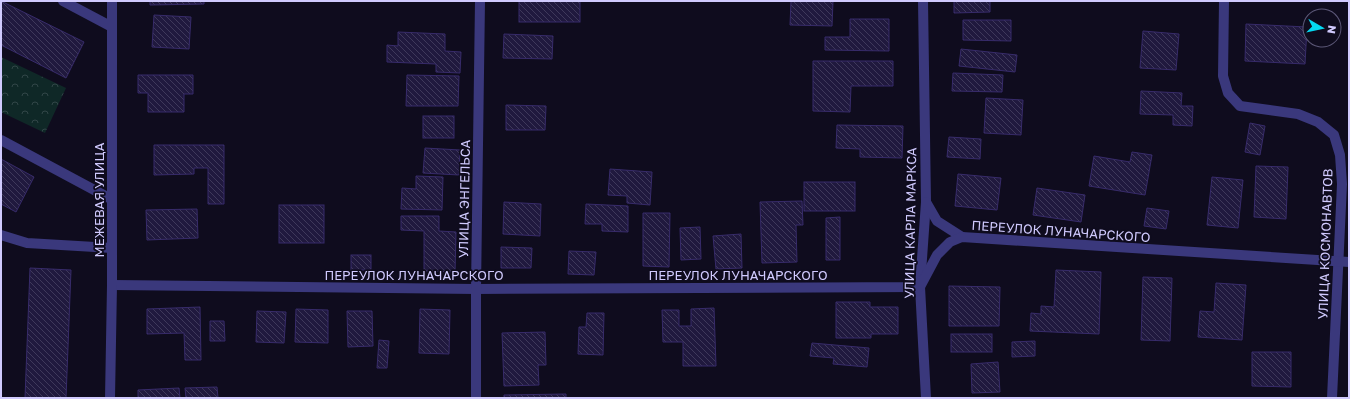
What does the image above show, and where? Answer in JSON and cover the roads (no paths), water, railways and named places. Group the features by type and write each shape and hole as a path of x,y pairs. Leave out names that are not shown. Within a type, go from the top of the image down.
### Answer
{"street":[{"path":"63,1 112,27"},
{"name":"МЕЖЕВАЯ УЛИЦА","path":"110,398 112,285 112,1"},
{"name":"УЛИЦА ЭНГЕЛЬСА","path":"476,398 480,1"},
{"name":"УЛИЦА КАРЛА МАРКСА","path":"923,1 926,202 920,287 926,398"},
{"name":"УЛИЦА КОСМОНАВТОВ","path":"1224,1 1223,76 1228,93 1240,106 1298,114 1318,122 1334,135 1340,155 1342,184 1332,398"},
{"path":"1,140 111,200"},
{"path":"926,202 937,221 962,237"},
{"path":"1,235 27,243 112,248"},
{"name":"ПЕРЕУЛОК ЛУНАЧАРСКОГО","path":"112,285 476,289 920,287 937,255 950,242 962,237 1349,262"}]}
